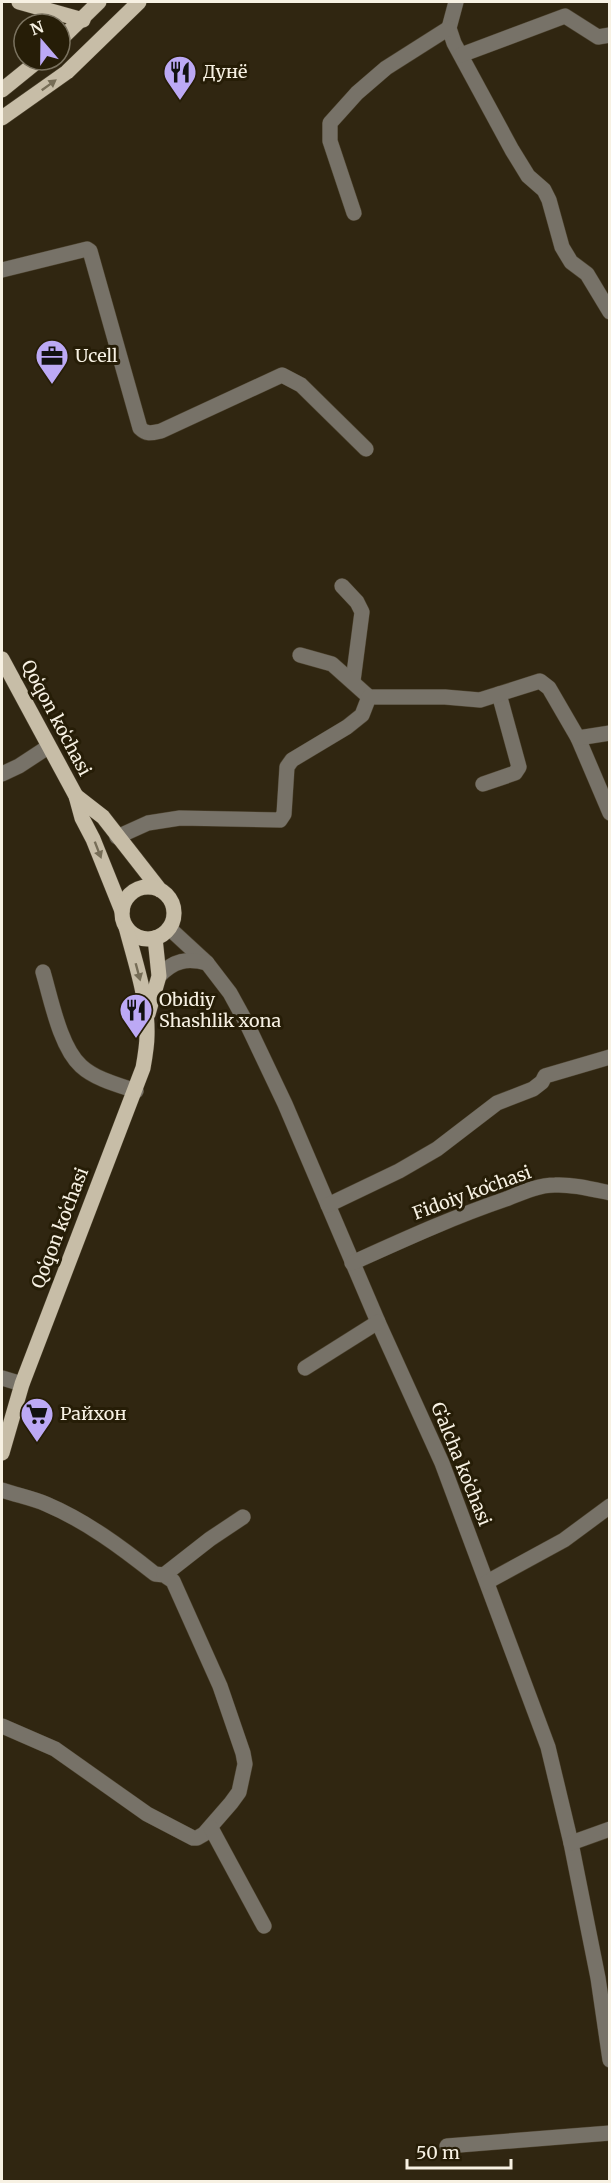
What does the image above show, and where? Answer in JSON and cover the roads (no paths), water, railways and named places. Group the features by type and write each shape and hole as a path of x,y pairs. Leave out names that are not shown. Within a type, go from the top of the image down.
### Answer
{"main road":[{"path":"19,2 83,20"},
{"path":"72,30 99,2"},
{"path":"2,118 67,72 139,2"},
{"path":"2,90 24,72"},
{"name":"Qoʻqon koʻchasi","path":"2,658 76,796 82,818 93,839 122,911"},
{"name":"Qoʻqon koʻchasi","path":"76,796 103,818 160,891"},
{"path":"143,888 160,891 172,903 174,912 169,928 155,938 138,938 126,927 122,911 128,896 143,888"},
{"name":"Qoʻqon koʻchasi","path":"2,1453 22,1384 143,1068 147,1017 140,978 126,927"},
{"name":"Qoʻqon koʻchasi","path":"147,1017 159,976 155,938"}],"street":[{"path":"456,2 449,28 460,55 528,176 544,190 562,247 571,262 587,274 609,312"},
{"path":"460,55 565,16 598,37 609,35"},
{"path":"354,213 330,141 330,123 357,93 386,68 449,28"},
{"path":"2,270 87,249 90,251 140,428 144,433 161,431 282,375 301,385 366,449"},
{"path":"342,586 357,602 362,612 353,681"},
{"path":"300,655 332,664 369,696 480,700 540,681 549,688 578,738 609,813"},
{"path":"483,784 514,773 519,768 499,694"},
{"path":"117,837 148,823 180,818 280,820 284,814 287,767 292,759 347,727 362,715 369,696"},
{"path":"578,738 609,733"},
{"path":"2,774 48,747"},
{"name":"Gʻalcha koʻchasi","path":"169,928 207,963 230,993 247,1024 442,1463 548,1748 604,1978 609,2060"},
{"path":"159,976 176,962 192,960 207,963"},
{"path":"43,972 62,1033 80,1066 91,1073 136,1091"},
{"path":"328,1205 399,1171 437,1149 497,1103 533,1089 542,1082 545,1076 609,1057"},
{"name":"Fidoiy koʻchasi","path":"352,1263 418,1233 534,1189 554,1185 583,1187 609,1193"},
{"path":"306,1368 378,1322"},
{"path":"2,1378 22,1384"},
{"path":"2,1490 44,1503 71,1515 108,1538 155,1574 164,1575 173,1581 220,1686 243,1754 245,1764 239,1792 211,1828 201,1837 188,1836 147,1814 55,1749 2,1726"},
{"path":"487,1582 564,1540 609,1506"},
{"path":"164,1575 243,1517"},
{"path":"211,1828 264,1926"},
{"path":"571,1843 609,1829"},
{"path":"447,2146 609,2133"}],"place":[{"name":"Дунё","path":"180,101"},
{"name":"Ucell","path":"52,385"},
{"name":"Obidiy Shashlik xona","path":"136,1039"},
{"name":"Райхон","path":"37,1443"}]}
